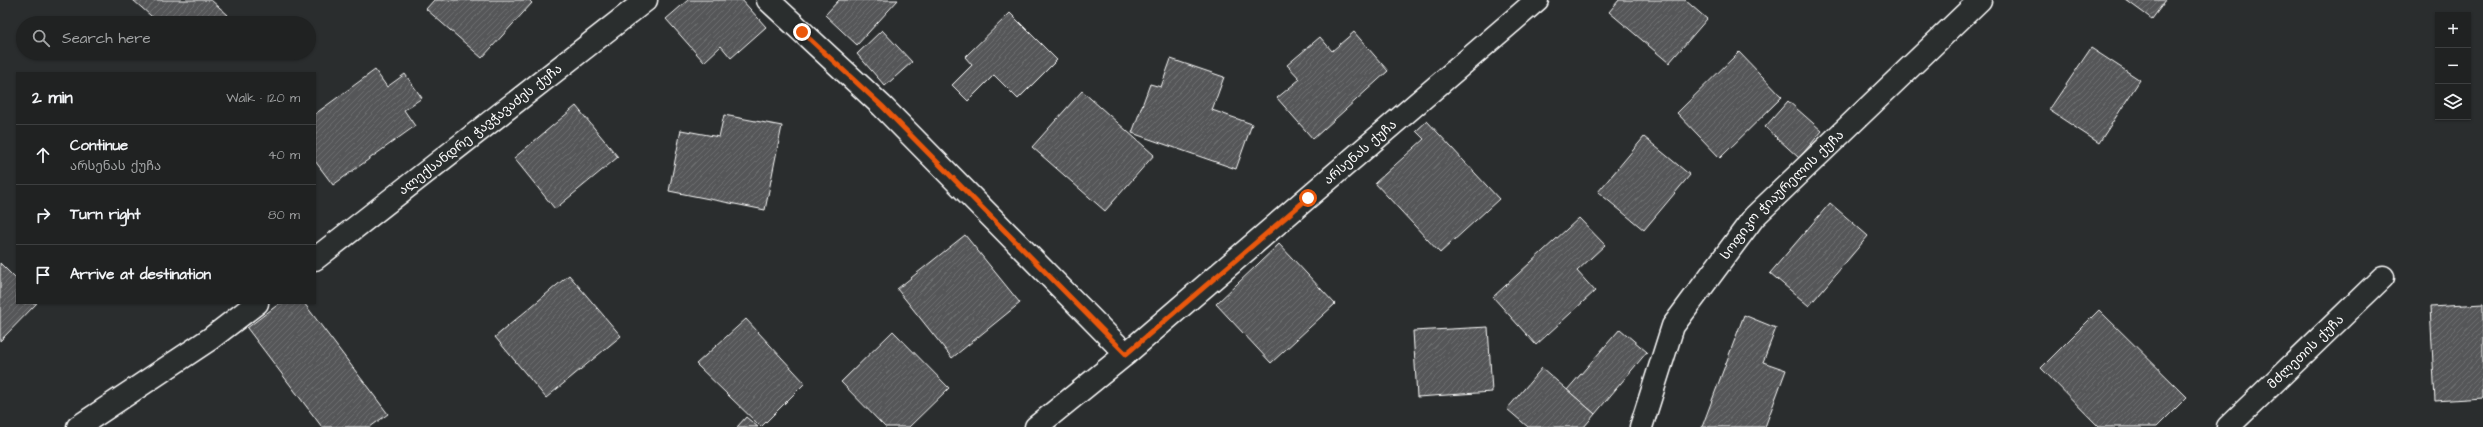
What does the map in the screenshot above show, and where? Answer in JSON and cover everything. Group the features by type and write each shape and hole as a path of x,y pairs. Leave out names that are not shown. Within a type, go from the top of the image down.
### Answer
{"street":[{"name":"ალექსანდრე ჭავჭავაძეს ქუჩა","path":"316,258 646,0"},
{"path":"768,0 882,106 1126,354"},
{"name":"არსენას ქუჩა","path":"1036,427 1126,354 1537,0"},
{"name":"სოფიკო ჭიაურელის ქუჩა","path":"1641,427 1673,326 1754,217 1980,0"},
{"name":"მძლეთის ქუჩა","path":"2228,427 2383,277"},
{"path":"78,427 210,339 256,304"}],"building":[{"path":"133,0 211,0 228,15 227,16 151,16"},
{"path":"434,0 529,0 532,3 482,58 426,9"},
{"path":"688,0 742,0 766,27 731,58 721,46 704,62 666,19"},
{"path":"839,0 898,0 857,45 825,15"},
{"path":"1619,0 1685,0 1707,19 1669,63 1609,12"},
{"path":"2126,0 2166,0 2152,19"},
{"path":"1010,13 1057,60 1018,99 994,75 968,101 952,85 972,65 965,57"},
{"path":"882,30 912,62 885,86 857,54"},
{"path":"1354,32 1388,71 1313,139 1277,98 1300,79 1287,65 1320,37 1332,51"},
{"path":"2091,48 2140,80 2099,143 2049,110"},
{"path":"1739,52 1782,97 1720,158 1677,113"},
{"path":"1171,59 1224,77 1212,110 1252,124 1236,169 1132,133 1150,84 1161,87"},
{"path":"375,70 387,87 405,74 422,98 404,110 415,126 333,185 316,162 316,113"},
{"path":"1082,91 1154,155 1105,211 1032,147"},
{"path":"1788,101 1822,131 1799,158 1765,127"},
{"path":"576,106 618,157 555,209 514,158"},
{"path":"724,115 782,126 765,210 669,191 681,130 719,137"},
{"path":"1427,121 1499,199 1440,253 1375,183 1424,139 1416,131"},
{"path":"1644,137 1690,175 1644,230 1598,192"},
{"path":"1830,203 1868,236 1809,306 1770,273"},
{"path":"1579,218 1605,245 1577,271 1595,291 1536,345 1493,297"},
{"path":"965,235 1020,303 952,358 897,289"},
{"path":"1279,244 1335,304 1271,363 1216,304"},
{"path":"0,263 16,279 16,304 36,304 0,341"},
{"path":"569,275 621,336 546,398 495,337"},
{"path":"279,304 305,304 388,414 370,427 322,427 247,328"},
{"path":"2483,304 2483,398 2435,401 2430,307"},
{"path":"2099,310 2187,397 2157,427 2099,427 2041,368"},
{"path":"1744,315 1776,328 1763,362 1786,370 1765,427 1702,427"},
{"path":"746,319 805,383 761,427 696,364"},
{"path":"1488,327 1492,392 1417,397 1413,331"},
{"path":"1620,329 1647,352 1595,414 1567,390"},
{"path":"893,331 949,388 909,427 885,427 841,382"},
{"path":"1542,368 1595,414 1584,427 1528,427 1507,409"},
{"path":"746,417 758,427 737,427"}],"route":[{"path":"802,32 882,106 1126,354 1308,198"}]}
